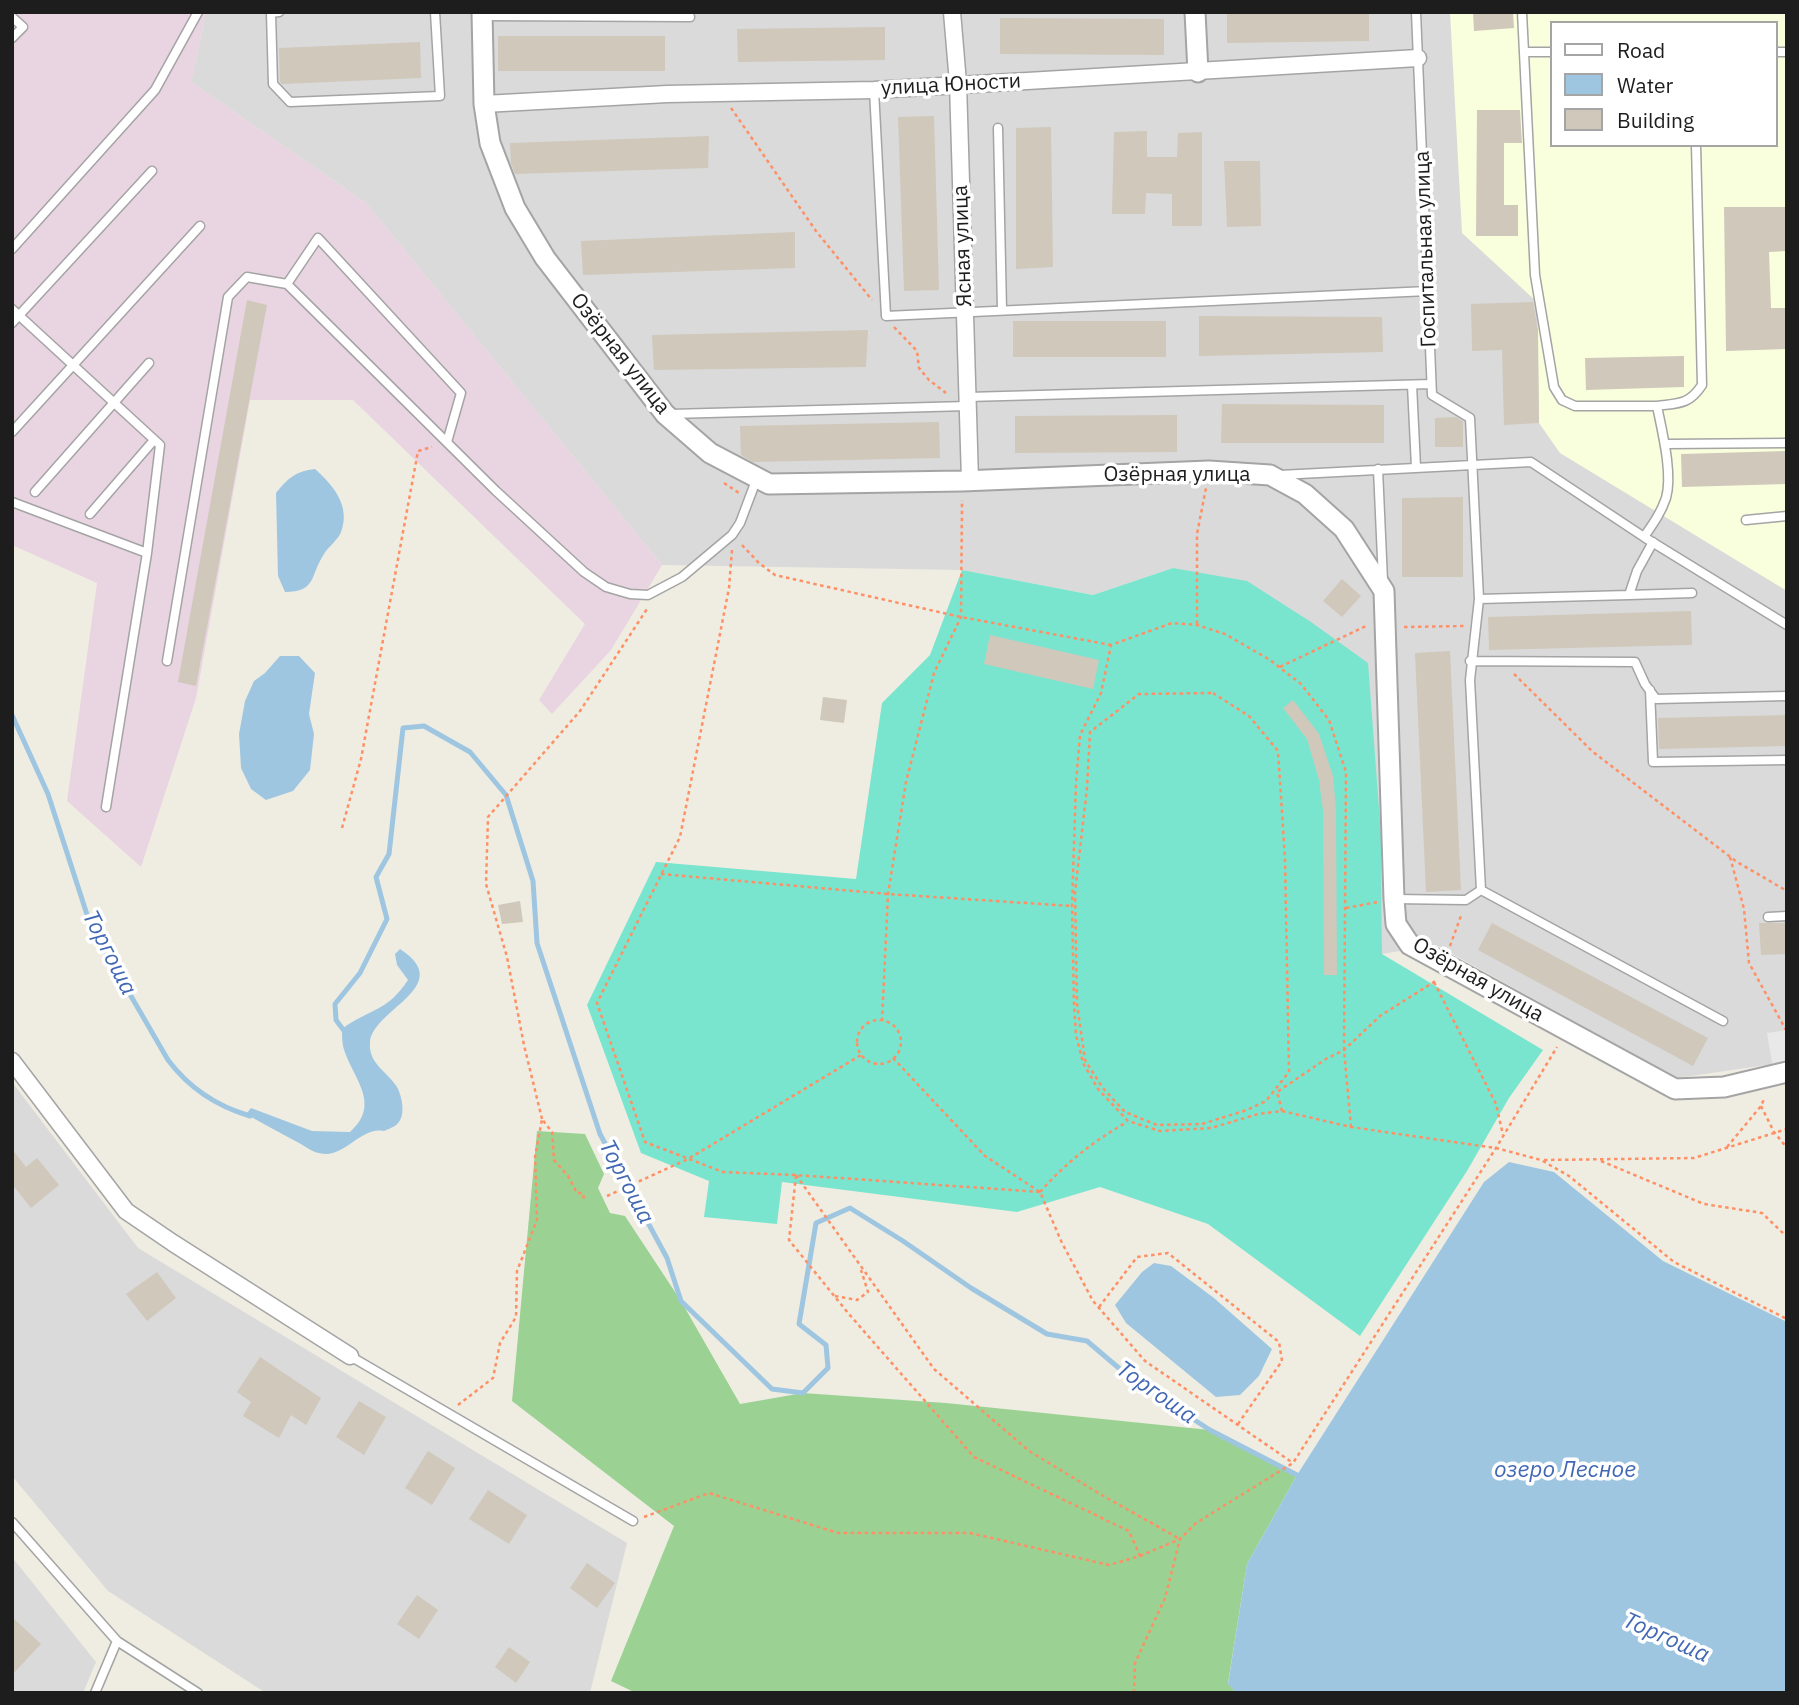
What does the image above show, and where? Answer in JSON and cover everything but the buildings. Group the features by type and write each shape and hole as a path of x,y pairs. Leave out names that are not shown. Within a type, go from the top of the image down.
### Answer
{"street":[{"name":"Ясная улица","path":"952,12 958,83 965,311 966,486"},
{"path":"1195,12 1198,72"},
{"name":"Озёрная улица","path":"482,14 484,104 490,143 515,208 545,258 665,414 710,453 769,484 966,486 1209,471 1270,475 1305,494 1344,529 1384,591 1394,899 1396,924 1410,945 1675,1089 1724,1087 1780,1073"},
{"name":"улица Юности","path":"484,104 874,90 1418,58"},
{"path":"12,1061 126,1211 350,1356"}],"lane":[{"path":"12,249 155,89 198,12"},
{"path":"279,12 271,13 273,85 290,102 440,96 435,12"},
{"name":"Госпитальная улица","path":"1416,12 1431,384"},
{"path":"1522,12 1535,275 1554,387 1562,400 1575,405 1657,406 1688,402 1702,385 1696,147"},
{"path":"482,14 690,17"},
{"path":"12,17 23,27 12,38"},
{"path":"1524,51 1550,52"},
{"path":"874,90 886,316 1428,291"},
{"path":"998,128 1002,310"},
{"path":"12,323 16,312 152,171"},
{"path":"12,432 200,226"},
{"path":"287,284 318,238 461,393 447,442"},
{"path":"167,661 228,298 247,277 287,284 447,442 584,572 606,587 630,594 648,595 681,577 732,535 740,523 757,478"},
{"path":"16,312 160,445 147,553 106,807"},
{"path":"35,492 149,363"},
{"path":"665,414 1431,384 1432,395 1470,418 1479,599 1470,661 1480,890"},
{"path":"1412,385 1416,467"},
{"path":"1644,537 1660,514 1667,495 1666,444 1657,406"},
{"path":"90,514 154,440"},
{"path":"1666,444 1787,443"},
{"path":"1270,475 1531,462 1644,537 1787,625"},
{"path":"1378,469 1384,591"},
{"path":"12,502 147,553"},
{"path":"1746,520 1787,516"},
{"path":"1629,596 1637,571 1653,542"},
{"path":"1479,599 1692,593"},
{"path":"1470,661 1635,662 1656,699 1787,696"},
{"path":"1650,690 1653,762 1787,760"},
{"path":"1394,899 1466,900 1480,890"},
{"path":"1480,890 1723,1021"},
{"path":"1768,917 1787,916"},
{"path":"350,1356 633,1521"},
{"path":"12,1522 117,1641 198,1693"},
{"path":"95,1693 117,1641"}],"path":[{"path":"721,94 846,271 917,351 919,368 929,380 964,403"},
{"path":"342,828 362,759 418,451 447,442"},
{"path":"1197,625 1197,534 1209,471"},
{"path":"881,1021 888,894 906,782 934,673 961,617 966,486"},
{"path":"732,535 759,563 775,575 961,617 1111,645 1172,623 1197,625 1224,634 1280,667 1301,684 1329,720 1346,772 1344,1050 1351,1127"},
{"path":"733,557 680,837 597,1003 645,1142 723,1172 1040,1192"},
{"path":"584,1201 583,1193 577,1193 568,1176 554,1160 552,1132 542,1118 507,957 486,884 488,817 580,711 660,589"},
{"path":"1280,667 1370,624"},
{"path":"1400,627 1475,626"},
{"path":"1111,645 1101,694 1080,735 1072,906 1076,1035 1083,1063 1098,1089 1128,1121 1160,1131 1211,1128 1258,1114 1282,1111 1351,1127 1496,1149 1541,1160 1694,1158 1787,1129"},
{"path":"1499,660 1593,752 1730,857 1787,891"},
{"path":"1213,693 1249,716 1278,751 1286,885 1289,1072 1266,1101 1247,1110 1202,1124 1157,1125 1125,1112 1102,1087 1085,1060 1077,1004 1074,892 1087,788 1090,733 1139,694 1213,693"},
{"path":"1730,857 1744,909 1749,963 1787,1030"},
{"path":"661,874 888,894 1072,906"},
{"path":"1346,908 1394,899"},
{"path":"1282,1111 1277,1092 1325,1059 1344,1050 1380,1016 1434,982 1466,900"},
{"path":"1434,982 1496,1104 1503,1136"},
{"path":"874,1021 881,1021 898,1032 900,1046 893,1058 880,1064 866,1060 861,1055 857,1041 862,1028 874,1021"},
{"path":"633,1521 709,1493 838,1533 970,1533 1109,1565 1140,1556 1180,1539 1196,1524 1293,1463 1496,1149 1567,1030"},
{"path":"607,1196 688,1158 861,1055"},
{"path":"893,1058 985,1156 1040,1192 1062,1243 1099,1307 1145,1362 1293,1463"},
{"path":"1727,1147 1761,1106 1780,1073"},
{"path":"1761,1106 1774,1132 1787,1148"},
{"path":"447,1413 493,1378 500,1343 516,1317 517,1271 537,1220 535,1157 542,1118"},
{"path":"1040,1192 1092,1142 1128,1121"},
{"path":"1598,1159 1704,1204 1762,1213 1787,1237"},
{"path":"1541,1160 1569,1177 1674,1262 1787,1318"},
{"path":"796,1175 934,1369 1029,1451 1180,1539"},
{"path":"796,1175 789,1240 974,1458 1129,1531 1140,1556"},
{"path":"1099,1307 1137,1256 1168,1253 1279,1342 1282,1362 1238,1425"},
{"path":"834,1296 857,1300 869,1292 860,1267"},
{"path":"1134,1693 1135,1663 1165,1598 1180,1539"}],"shaded area":[{"path":"12,12 206,12 191,82 366,203 662,565 611,650 552,714 539,700 585,624 353,400 250,400 196,698 141,867 67,801 97,583 12,545"},
{"path":"206,12 1787,12 1787,1062 1677,1078 1436,945 1382,954 1381,835 1173,568 1093,595 962,570 662,565 366,203 191,82"},
{"path":"1450,12 1787,12 1787,591 1560,453 1539,423 1537,302 1462,233"},
{"path":"1173,568 1247,581 1368,663 1381,835 1382,954 1543,1050 1509,1098 1467,1171 1360,1336 1208,1224 1100,1187 1017,1212 782,1182 777,1224 704,1217 709,1181 641,1153 587,1005 656,862 856,879 882,703 930,655 962,570 1093,595"},
{"path":"1787,1030 1787,1072 1774,1074 1767,1033"},
{"path":"12,1082 138,1248 627,1543 590,1693 266,1693 108,1591 12,1476"},
{"path":"12,1557 96,1662 83,1693 12,1693"}],"green space":[{"path":"537,1131 585,1134 604,1174 598,1188 610,1213 625,1216 681,1301 740,1404 803,1393 946,1403 1210,1430 1297,1475 1247,1564 1228,1683 1237,1693 636,1693 611,1681 674,1526 512,1401"}],"water":[{"path":"315,469 334,489 342,505 344,513 340,535 324,554 308,586 285,592 278,576 276,493 293,476"},
{"path":"280,656 299,656 315,673 309,714 314,734 310,770 293,791 266,800 251,789 241,768 239,734 245,701 254,681"},
{"path":"400,949 415,962 420,974 408,997 374,1030 370,1042 375,1062 397,1087 400,1095 402,1115 397,1124 384,1131 367,1133 344,1148 328,1154 311,1150 246,1114 251,1108 312,1131 350,1132 360,1121 364,1100 343,1046 342,1029 392,999 408,980 397,965 395,954"},
{"name":"озеро Лесное","path":"1509,1162 1554,1172 1663,1261 1787,1322 1787,1693 1237,1693 1228,1684 1247,1564 1297,1475 1484,1182"},
{"path":"1154,1263 1171,1266 1214,1298 1272,1349 1259,1376 1240,1395 1216,1397 1126,1323 1115,1305 1142,1272"}],"waterway":[{"name":"Торгоша","path":"12,715 48,794 91,927 168,1060 204,1095 250,1116"},
{"name":"Торгоша","path":"345,1032 336,1020 335,1004 360,973 387,919 376,877 389,854 403,728 424,726 470,752 506,795 533,881 537,943 600,1134 667,1258 681,1301 772,1389 803,1393 828,1368 826,1345 799,1324 816,1223 850,1208 971,1288 1047,1334 1087,1341 1134,1381 1210,1430 1297,1475"}]}
